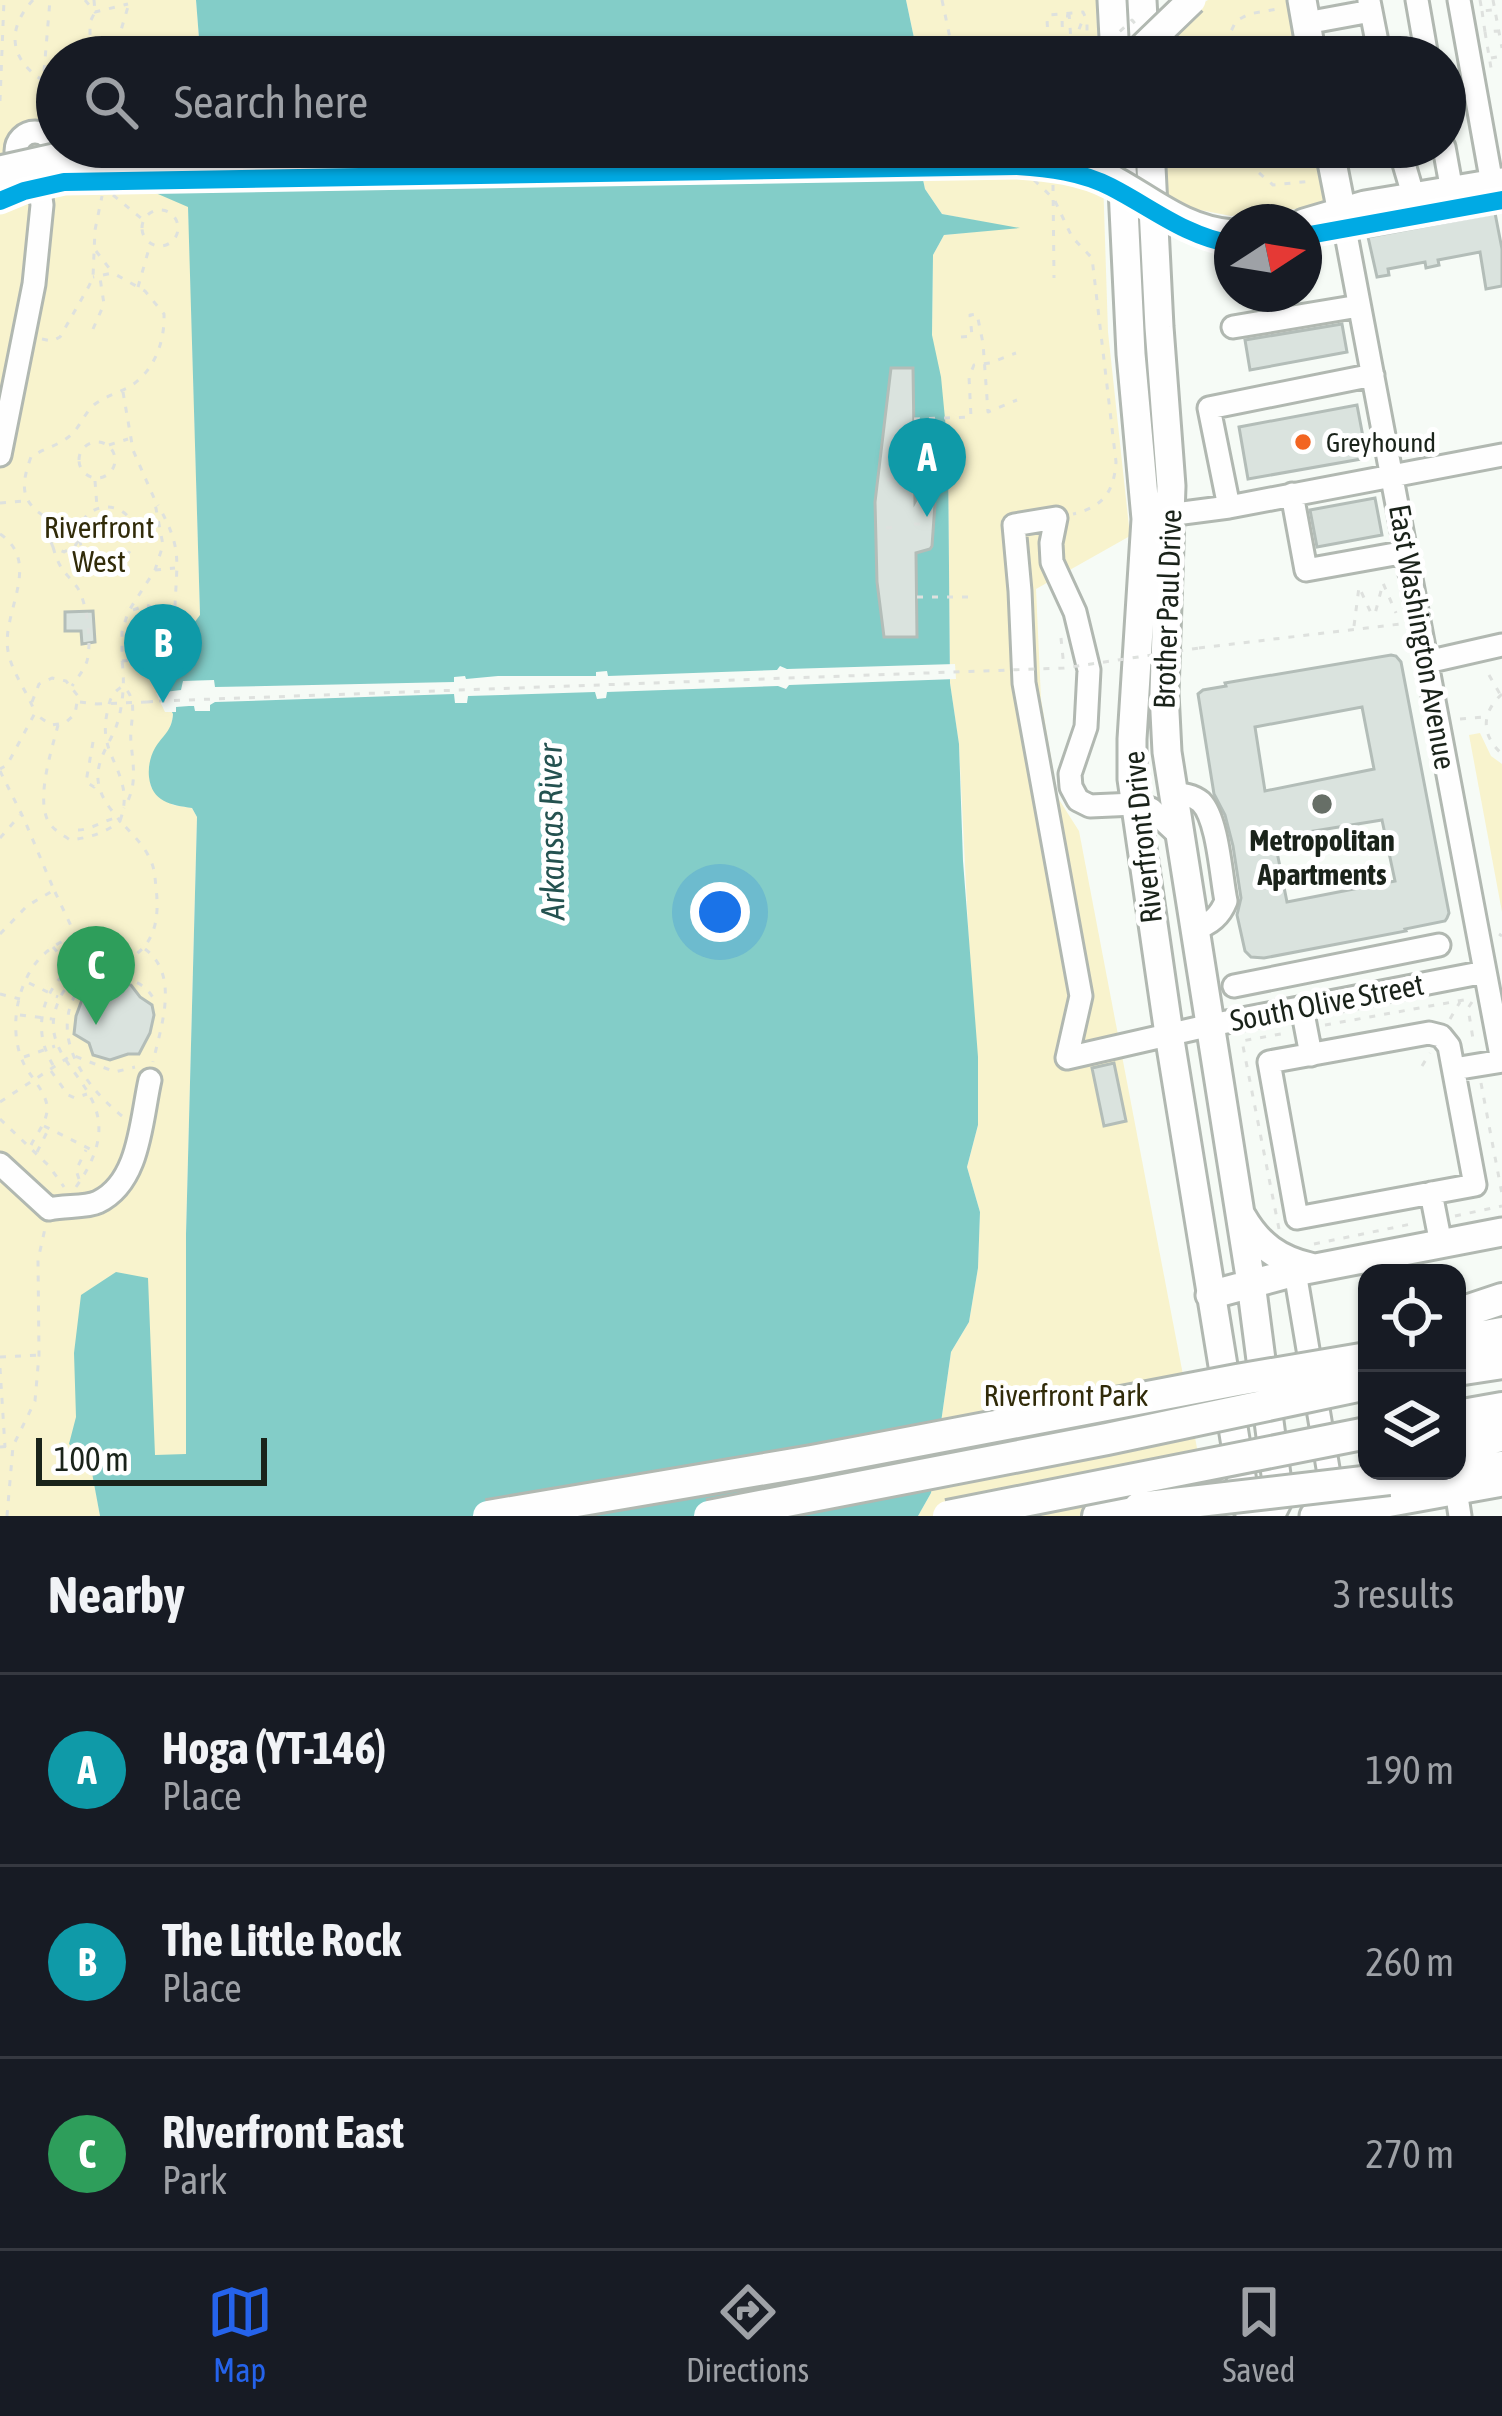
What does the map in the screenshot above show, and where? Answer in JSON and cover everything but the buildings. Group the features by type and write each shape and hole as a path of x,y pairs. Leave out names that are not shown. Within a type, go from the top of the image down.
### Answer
{"highway":[{"path":"1466,1310 1502,1299"},
{"path":"1466,1339 1502,1333"},
{"path":"1238,1380 1251,1366 1358,1342"},
{"path":"488,1516 1358,1360"},
{"path":"1466,1369 1501,1363"},
{"path":"710,1516 1358,1386"},
{"path":"1466,1414 1502,1408"},
{"path":"948,1516 1358,1435"},
{"path":"1466,1442 1502,1436"},
{"path":"1466,1468 1502,1467"},
{"path":"1098,1516 1358,1474"}],"main road":[{"path":"1112,0 1114,36"},
{"path":"1140,36 1142,0"},
{"path":"1153,36 1192,0"},
{"path":"0,170 36,160"},
{"path":"0,192 51,178 83,176 479,168"},
{"path":"1085,168 1184,223 1214,232"},
{"name":"Riverfront Drive","path":"1121,168 1131,353 1158,517 1132,739 1135,804 1210,1295 1246,1505 1256,1516"},
{"name":"Brother Paul Drive","path":"1151,168 1171,486 1158,517 1167,752 1211,1025"},
{"path":"1328,168 1342,213"},
{"path":"1322,218 1365,206 1499,186"},
{"path":"1211,1025 1279,1498 1270,1516"},
{"path":"1239,1211 1259,1243 1276,1256 1303,1262"},
{"path":"1210,1295 1303,1262 1438,1232 1502,1232"},
{"path":"1329,1515 1458,1503 1502,1482"}],"street":[{"path":"1417,0 1423,36"},
{"path":"1459,0 1466,36"},
{"path":"1298,10 1370,6 1376,36"},
{"path":"1466,38 1486,146 1499,186"},
{"path":"0,455 34,284 42,205 37,170 20,162 16,150 20,138 36,132"},
{"path":"1466,148 1486,146"},
{"path":"1405,168 1414,198"},
{"path":"1448,168 1452,191"},
{"name":"East Washington Avenue","path":"1342,213 1502,1061"},
{"path":"1233,327 1359,306"},
{"path":"1229,507 1209,407 1373,375"},
{"path":"1158,517 1502,455"},
{"path":"1292,494 1306,570 1406,552"},
{"path":"1056,518 1052,562 1075,612 1089,670 1086,727 1070,774 1071,788 1078,800 1090,806 1135,804 1151,809 1181,837"},
{"name":"South Olive Street","path":"1056,518 1014,525 1024,683 1082,996 1066,1058 1211,1025 1311,1014 1485,972"},
{"path":"1427,662 1502,645"},
{"path":"1172,794 1187,794 1200,801 1210,816 1226,901 1209,925 1196,928"},
{"path":"1234,986 1439,945"},
{"path":"1402,952 1409,987"},
{"path":"1311,1054 1317,969"},
{"path":"1429,1033 1446,1040 1454,1069 1475,1185 1297,1218 1268,1063 1429,1033"},
{"path":"1454,1069 1502,1061"},
{"path":"0,1164 57,1202 91,1205 102,1200 122,1184 133,1161 142,1073"},
{"path":"1431,1193 1438,1232"},
{"path":"1303,1262 1329,1515"}],"path":[{"path":"0,101 4,0"},
{"path":"33,0 19,16 14,45 17,58 36,76"},
{"path":"47,36 50,0"},
{"path":"86,0 95,12"},
{"path":"90,36 96,0"},
{"path":"942,0 950,36"},
{"path":"1480,0 1485,32 1499,31"},
{"path":"1493,0 1502,47"},
{"path":"95,12 130,2"},
{"path":"118,36 130,2"},
{"path":"1230,36 1236,21 1249,14 1298,10"},
{"path":"1482,11 1495,10"},
{"path":"1064,36 1062,16 1083,12 1087,36"},
{"path":"1048,36 1047,19 1052,14 1069,14"},
{"path":"1069,14 1071,36"},
{"path":"1077,36 1085,19"},
{"path":"1115,36 1132,20 1137,36"},
{"path":"1484,59 1502,56"},
{"path":"1255,168 1273,185 1311,168"},
{"path":"1033,178 1054,199 1072,237 1092,258 1116,462 1113,487 1100,504 1056,518"},
{"path":"93,329 104,304 96,277 95,230 104,187 144,220"},
{"path":"1054,199 1054,278"},
{"path":"160,210 171,215 177,233 170,243 150,244 142,233 144,220 160,210"},
{"path":"138,287 150,244"},
{"path":"56,524 26,500 23,488 32,457 74,433 94,405 145,374 163,335 161,307 113,273 95,250"},
{"path":"24,335 52,341 60,337 96,277 113,273"},
{"path":"961,337 972,336 970,315 977,314 988,412 1017,400"},
{"path":"914,419 971,416 969,377 974,365 1016,353"},
{"path":"122,390 133,450 178,550 175,606 161,612 147,605 129,610"},
{"path":"108,446 130,438"},
{"path":"94,478 105,476 113,467 114,455 108,446 96,442 82,450 79,459 81,468 94,478 98,509"},
{"path":"887,480 898,479"},
{"path":"140,1125 106,1103 72,1055 65,1033 83,981 96,970 125,963 143,947 158,920 155,872 149,855 118,819 98,784 100,758 117,723 123,686 122,632 163,545 154,498"},
{"path":"0,503 26,500"},
{"path":"53,547 69,550 77,542 78,533 84,519 98,509 115,508 130,518 135,535 130,552 116,562 99,562 84,552 78,533 67,522 56,524 48,535 64,575 75,584 86,608 89,651 86,667 72,686"},
{"path":"886,528 899,527"},
{"path":"0,534 10,541 21,571 7,648 19,681 45,723 58,725 70,719 79,701"},
{"path":"155,569 177,568"},
{"path":"1354,628 1359,586 1376,614 1383,583 1400,615"},
{"path":"916,597 977,597"},
{"path":"79,701 1064,668 1402,623"},
{"path":"1061,635 1064,668"},
{"path":"122,661 141,659"},
{"path":"1489,675 1501,694 1491,704 1486,731 1502,754"},
{"path":"32,704 35,690 45,680 60,679 72,686 79,701"},
{"path":"123,686 109,704 104,739 124,791 124,808"},
{"path":"58,725 45,786 48,821 70,840 102,832 118,819 131,795 133,711 130,693 123,686"},
{"path":"35,713 0,770 73,936 101,984 116,979 137,982 155,1001"},
{"path":"1460,719 1486,717"},
{"path":"93,742 86,782 94,787 98,784"},
{"path":"0,838 21,813"},
{"path":"78,830 118,819"},
{"path":"0,934 27,906 54,890"},
{"path":"29,1148 47,1112 21,1059 15,1034 20,999 36,964 73,936"},
{"path":"53,947 77,975"},
{"path":"0,1102 72,1055 102,1070 142,1073 164,1010 165,990 157,958 143,947"},
{"path":"85,956 70,966 49,993 41,1018 44,1050 68,1095 75,1098 89,1093"},
{"path":"57,1202 89,1169 100,1136 100,1117 89,1093 57,1046 54,1019 60,998 90,966"},
{"path":"26,982 60,998"},
{"path":"0,994 20,999"},
{"path":"1281,1240 1242,1042 1311,1014 1474,998 1468,1008 1502,1194"},
{"path":"17,1015 54,1019"},
{"path":"21,1059 57,1046"},
{"path":"0,1119 62,1180 38,1260 39,1354 34,1401 13,1446 7,1516"},
{"path":"41,1125 96,1152"},
{"path":"36,1154 47,1132"},
{"path":"80,1180 76,1170 86,1149"},
{"path":"1303,1262 1438,1232 1502,1206"},
{"path":"0,1357 39,1354"},
{"path":"1,1370 2,1447 13,1446"}],"green space":[{"name":"Riverfront West","path":"0,0 196,0 199,36 36,36 36,168 107,168 188,202 200,616 191,627 150,644 148,667 173,714 151,763 151,787 173,805 192,808 197,817 186,1234 186,1455 94,1481 100,1516 0,1516"},
{"path":"906,0 1096,0 1097,36 914,36"},
{"path":"1208,0 1288,0 1294,36 1166,36"},
{"name":"Riverfront Park","path":"920,168 1103,168 1108,332 1130,536 1036,589 1041,699 1058,798 1079,831 1210,1516 918,1516 931,1493 951,1352 969,1322 980,1212 967,1167 978,1125 959,745 950,683 948,450 932,335 933,255 944,235 1014,228 942,214 925,189"},
{"path":"1164,168 1318,168 1324,206 1214,204 1214,213 1190,208 1166,194"},
{"path":"1480,733 1491,756 1502,764 1502,912 1469,735"}],"water":[{"path":"196,0 906,0 914,36 199,36"},
{"name":"Arkansas River","path":"150,168 920,168 925,189 942,214 1020,228 944,235 933,255 932,335 948,450 950,683 959,744 978,1057 978,1125 967,1167 980,1212 969,1322 951,1352 931,1493 918,1516 100,1516 90,1462 69,1444 76,1417 74,1353 81,1295 116,1272 148,1278 155,1455 186,1454 186,1234 197,817 192,808 164,801 151,785 151,758 173,714 144,654 149,644 191,627 200,615 188,207 151,191"}],"pier":[{"path":"955,664 956,679 789,685 786,689 607,692 606,698 597,699 595,692 468,696 467,703 455,703 454,694 215,702 210,711 189,706 165,712 156,693 181,690 183,681 214,680 215,687 454,682 454,677 465,676"}],"transit line":[{"path":"0,201 64,182 898,168"},
{"path":"1035,168 1089,178 1214,240"},
{"path":"1322,233 1502,200"}],"place":[{"name":"Greyhound","path":"1303,442"},
{"name":"Hoga (YT-146)","path":"927,517"},
{"name":"The Little Rock","path":"163,703"},
{"name":"Metropolitan Apartments","path":"1322,804"},
{"name":"RIverfront East","path":"96,1025"}]}
